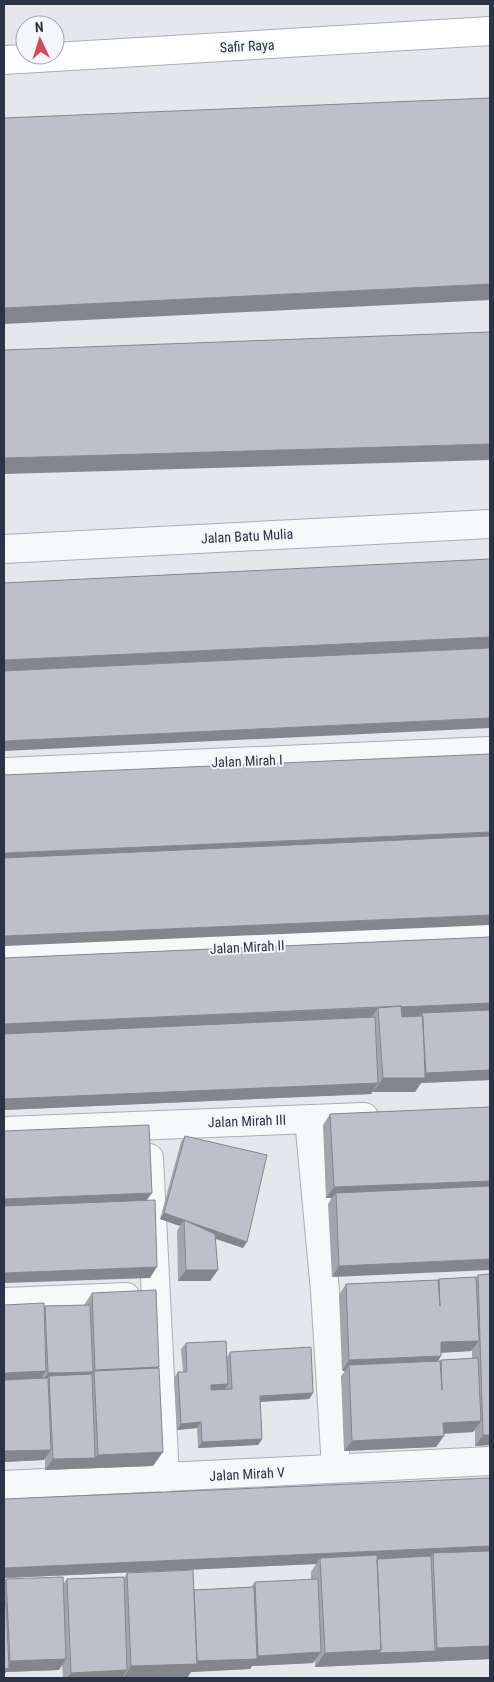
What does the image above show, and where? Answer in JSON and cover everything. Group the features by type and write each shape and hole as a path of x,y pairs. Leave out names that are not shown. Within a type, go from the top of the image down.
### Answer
{"street":[{"name":"Safir Raya","path":"4,60 490,32"},
{"name":"Jalan Batu Mulia","path":"4,549 490,524"},
{"name":"Jalan Mirah I","path":"4,772 490,751"},
{"name":"Jalan Mirah II","path":"4,958 490,936"},
{"name":"Jalan Mirah III","path":"4,1131 386,1116"},
{"path":"309,1119 325,1291 336,1468"},
{"path":"147,1124 165,1478"},
{"path":"325,1291 354,1290"},
{"path":"4,1302 155,1296"},
{"name":"Jalan Mirah V","path":"4,1485 490,1461"}],"building":[{"path":"490,98 490,284 4,308 4,118"},
{"path":"490,332 490,444 4,458 4,350"},
{"path":"490,559 490,637 4,660 4,583"},
{"path":"490,648 490,718 4,741 4,671"},
{"path":"490,754 490,832 4,853 4,775"},
{"path":"490,836 490,915 4,936 4,858"},
{"path":"490,937 490,1003 4,1024 4,958"},
{"path":"401,1006 402,1017 423,1016 425,1078 383,1078 378,1008"},
{"path":"490,1010 490,1070 426,1073 422,1013"},
{"path":"375,1017 378,1083 4,1099 4,1034"},
{"path":"490,1107 490,1181 334,1187 330,1114"},
{"path":"149,1125 152,1193 4,1199 4,1131"},
{"path":"185,1136 267,1155 247,1242 164,1213"},
{"path":"490,1186 490,1259 339,1266 336,1193"},
{"path":"155,1200 157,1267 4,1273 4,1206"},
{"path":"184,1220 215,1234 218,1270 186,1270"},
{"path":"490,1274 490,1435 483,1435 478,1275"},
{"path":"476,1277 479,1341 441,1342 441,1356 349,1360 346,1284 438,1280 440,1306 439,1279"},
{"path":"156,1290 159,1367 95,1370 92,1293"},
{"path":"44,1303 46,1371 4,1373 4,1305"},
{"path":"90,1305 93,1372 48,1373 45,1306"},
{"path":"226,1341 228,1384 211,1385 211,1390 232,1389 230,1352 311,1347 313,1393 260,1396 262,1439 202,1442 201,1422 181,1424 178,1372 187,1372 186,1343"},
{"path":"478,1358 481,1421 443,1423 444,1436 352,1441 349,1365 440,1361 442,1390 441,1360"},
{"path":"159,1368 163,1452 98,1455 94,1371"},
{"path":"92,1374 95,1458 53,1459 49,1376"},
{"path":"48,1378 51,1450 4,1451 4,1380"},
{"path":"490,1478 490,1546 4,1568 4,1499"},
{"path":"490,1551 490,1646 437,1648 433,1553"},
{"path":"377,1555 381,1650 325,1653 320,1558"},
{"path":"431,1556 435,1651 379,1653 381,1650 377,1559"},
{"path":"193,1570 197,1664 131,1666 127,1573"},
{"path":"63,1577 66,1659 10,1661 6,1579"},
{"path":"124,1577 127,1670 71,1673 67,1579"},
{"path":"318,1579 321,1652 258,1656 255,1582"},
{"path":"254,1587 257,1659 197,1661 194,1590"},
{"path":"6,1604 9,1668 4,1669 4,1605"}]}
